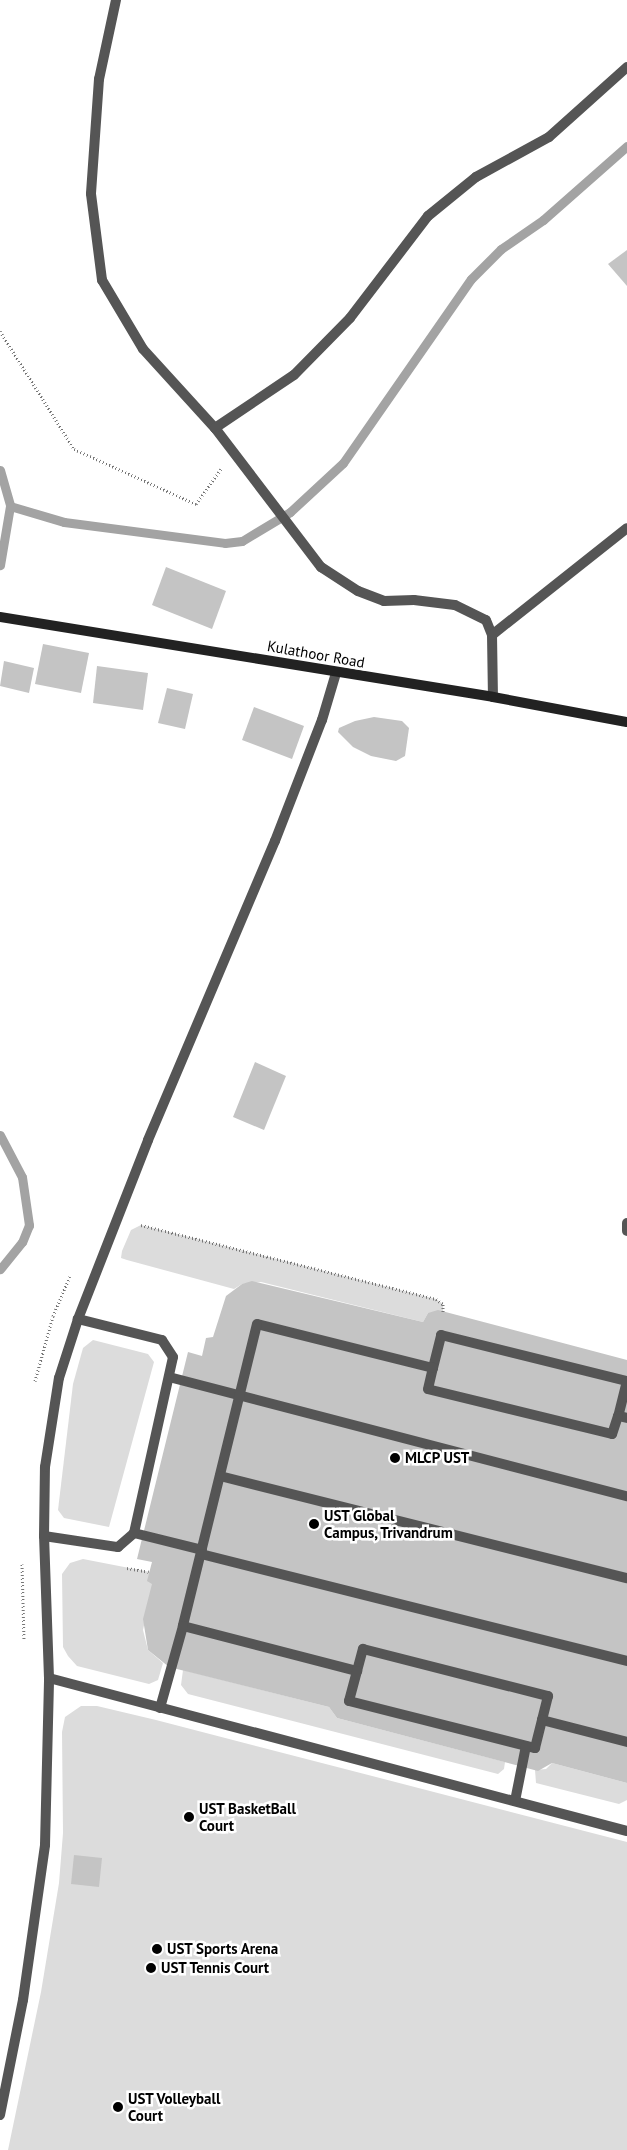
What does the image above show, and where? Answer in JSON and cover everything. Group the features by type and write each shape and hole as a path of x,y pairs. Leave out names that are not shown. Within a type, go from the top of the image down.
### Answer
{"main road":[{"name":"Kulathoor Road","path":"0,617 113,637 493,697 627,722"}],"street":[{"path":"116,0 99,79 91,194 102,280 143,349 215,428 232,454 321,567 358,591 384,601 414,600 454,605 486,620 492,635 493,697"},
{"path":"215,428 294,375 350,318 428,216 476,177 549,137 627,67"},
{"path":"492,635 627,528"},
{"path":"0,2115 23,2000 45,1845 49,1678 44,1536 45,1467 59,1378 78,1319 148,1140 275,841 322,720 336,673"},
{"path":"627,1223 627,1231"},
{"path":"44,1536 118,1547 134,1533 173,1357 162,1340 78,1319"},
{"path":"160,1708 183,1626 257,1324 433,1368"},
{"path":"442,1335 627,1381 622,1417 612,1434 428,1389 442,1335"},
{"path":"169,1377 627,1496"},
{"path":"220,1476 627,1578"},
{"path":"134,1533 201,1552 627,1661"},
{"path":"183,1626 357,1671"},
{"path":"362,1649 548,1696 535,1748 349,1701 357,1671 362,1649"},
{"path":"49,1678 627,1830"},
{"path":"542,1720 627,1742"},
{"path":"515,1801 526,1746"}],"path":[{"path":"0,330 74,449 196,504 232,454"},
{"path":"141,1225 436,1299 443,1304 443,1312"},
{"path":"121,1566 149,1572"}],"shaded area":[{"path":"141,1225 436,1299 443,1304 443,1312 428,1313 423,1322 261,1282 242,1284 234,1289 121,1258 131,1230"},
{"path":"93,1340 148,1354 154,1362 109,1527 64,1518 58,1510 73,1384 83,1348"},
{"path":"83,1559 155,1573 143,1630 148,1650 163,1663 158,1680 149,1684 77,1666 68,1656 63,1647 62,1574 70,1563"},
{"path":"183,1670 329,1707 337,1718 505,1762 504,1769 498,1774 188,1694 181,1685"},
{"path":"81,1706 97,1706 156,1720 627,1842 627,2150 8,2150 41,1992 59,1883 63,1833 62,1732 65,1717"},
{"path":"552,1763 627,1783 627,1800 619,1804 536,1783 535,1770 546,1769"}],"building":[{"path":"627,250 627,286 608,264"},
{"path":"166,567 226,591 212,629 152,605"},
{"path":"43,644 89,653 81,693 35,684"},
{"path":"4,661 34,668 29,693 0,686"},
{"path":"97,666 148,673 143,710 93,703"},
{"path":"167,688 193,694 185,729 158,723"},
{"path":"254,707 304,726 292,759 242,740"},
{"path":"374,717 402,721 409,728 405,756 396,761 371,756 353,747 338,732 339,728 355,721"},
{"path":"255,1062 286,1076 264,1130 233,1117"},
{"name":"MLCP UST","path":"252,1281 423,1322 428,1313 438,1310 627,1360 627,1783 552,1763 538,1771 337,1718 329,1707 169,1667 148,1650 143,1619 152,1584 147,1581 152,1562 137,1559 188,1352 202,1356 206,1338 213,1337 226,1296 242,1284"},
{"path":"74,1855 102,1858 99,1887 71,1884"}],"waterway":[{"path":"10,506 64,522 225,543 242,541 290,512 343,463 471,279 501,249 543,220 627,146"},
{"path":"0,470 10,506 0,565"},
{"path":"0,1135 22,1177 29,1225 22,1242 0,1269"}],"place":[{"name":"MLCP UST","path":"395,1458"},
{"name":"UST Global Campus, Trivandrum","path":"314,1524"},
{"name":"UST BasketBall Court","path":"189,1817"},
{"name":"UST Sports Arena","path":"157,1949"},
{"name":"UST Tennis Court","path":"151,1968"},
{"name":"UST Volleyball Court","path":"118,2107"}]}
